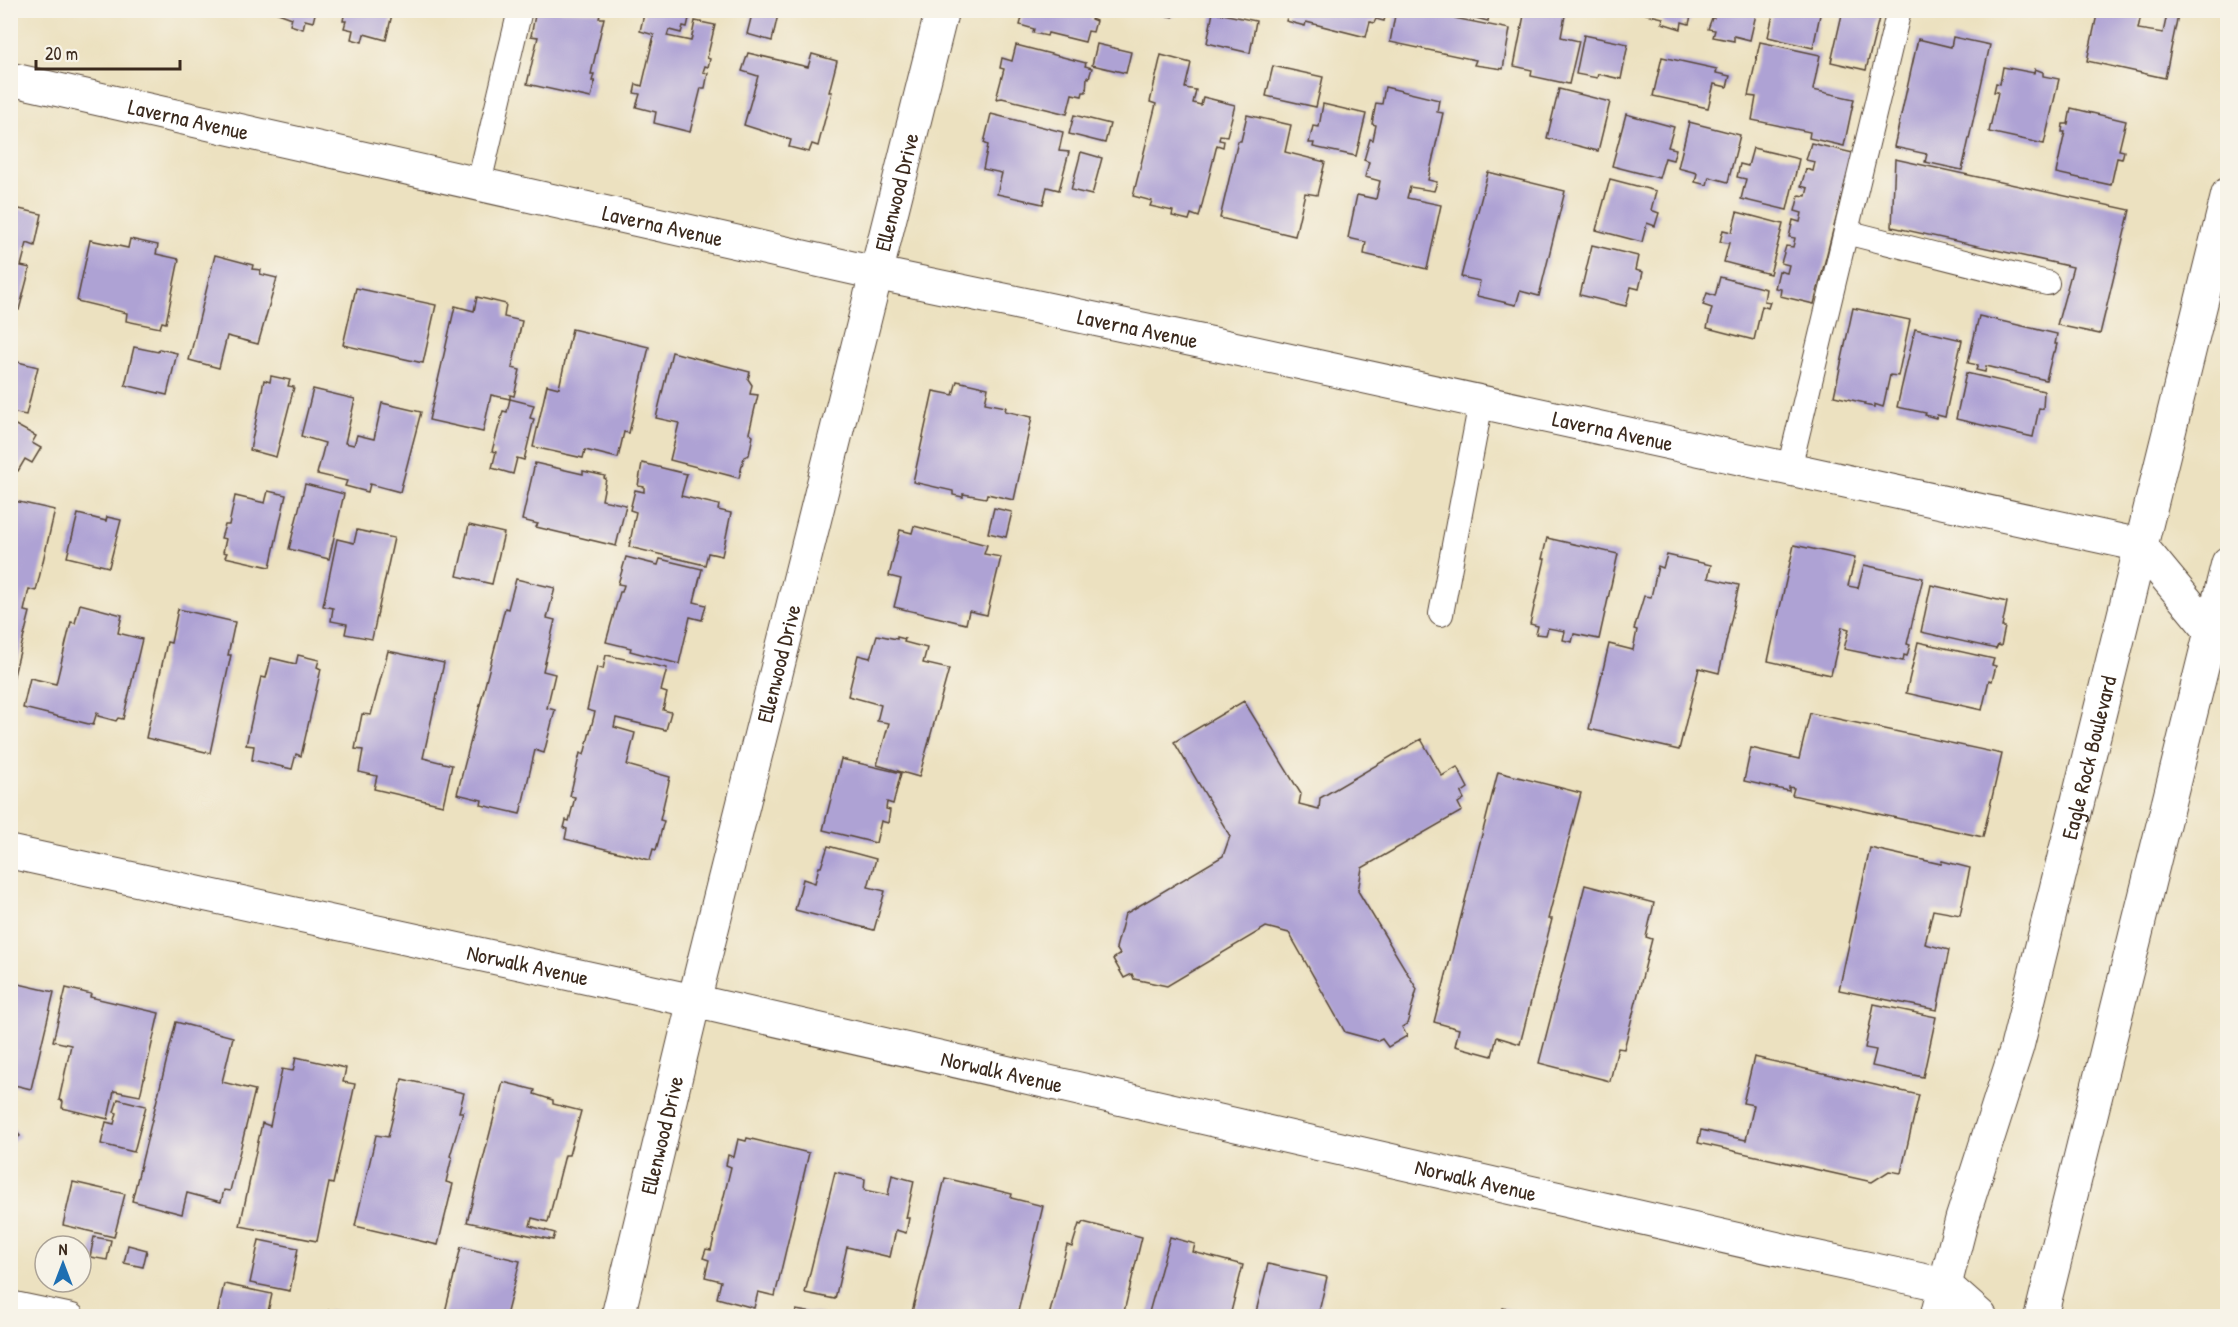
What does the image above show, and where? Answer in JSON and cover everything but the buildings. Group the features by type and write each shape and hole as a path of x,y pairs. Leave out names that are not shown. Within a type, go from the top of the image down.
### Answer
{"street":[{"name":"Ellenwood Drive","path":"618,1317 694,1001 942,10"},
{"name":"Laverna Avenue","path":"10,79 875,273 2140,545"},
{"name":"Eagle Rock Boulevard","path":"1937,1317 1962,1219 2018,1047 2228,194"},
{"path":"2140,545 2219,632"},
{"path":"2041,1317 2219,632 2228,563"},
{"name":"Norwalk Avenue","path":"10,852 694,1001 1785,1251 1945,1285"},
{"path":"1945,1285 1980,1317"}],"lane":[{"path":"479,183 520,10"},
{"path":"1789,469 1899,10"},
{"path":"1846,232 2047,283"},
{"path":"1441,614 1481,402"},
{"path":"10,1303 72,1317"}]}
